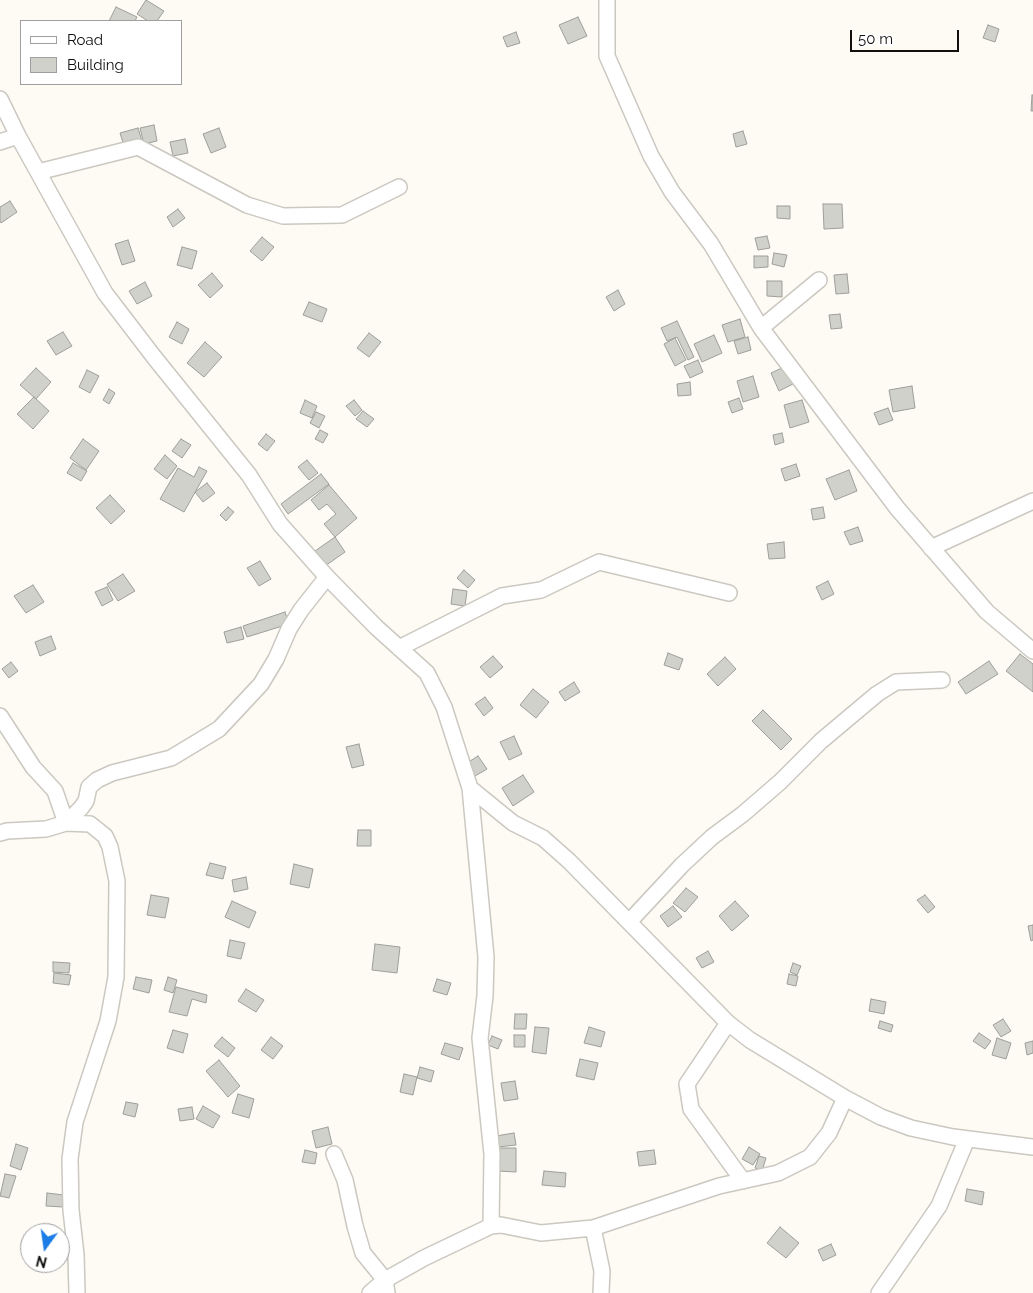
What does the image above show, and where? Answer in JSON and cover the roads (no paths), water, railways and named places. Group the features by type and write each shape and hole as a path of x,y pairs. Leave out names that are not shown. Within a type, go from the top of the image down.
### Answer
{"street":[{"path":"607,0 607,56 651,156 672,192 711,244 760,328 897,508 987,612 1033,651"},
{"path":"0,99 18,136 105,293 249,475 280,524 327,577 427,673 444,707 470,788 486,958 485,996 480,1038 492,1154 491,1226"},
{"path":"0,142 18,136"},
{"path":"38,172 138,147 247,205 283,216 342,215 400,187"},
{"path":"760,328 819,280"},
{"path":"931,548 1033,501"},
{"path":"399,648 502,596 541,590 599,562 729,593"},
{"path":"66,823 82,808 86,801 89,787 97,780 112,773 171,758 219,729 261,684 297,616 327,577"},
{"path":"629,922 682,865 712,837 743,814 780,782 821,741 876,694 896,682 942,680"},
{"path":"0,716 33,767 55,791 66,823"},
{"path":"470,788 513,823 543,838 569,861 728,1023 750,1040 845,1098 881,1117 911,1128 967,1139 1033,1147"},
{"path":"0,833 46,829 66,823 90,824 105,836 110,847 117,881 116,977 108,1021 75,1122 70,1159 71,1210 76,1255 77,1293"},
{"path":"728,1023 686,1084 691,1109 743,1181"},
{"path":"370,1293 386,1287 424,1258 491,1226 541,1233 593,1228 719,1186 778,1173 810,1157 829,1133 845,1098"},
{"path":"879,1293 940,1206 967,1139"},
{"path":"334,1154 346,1180 355,1226 364,1253 386,1287"},
{"path":"593,1228 602,1271 601,1293"}]}
